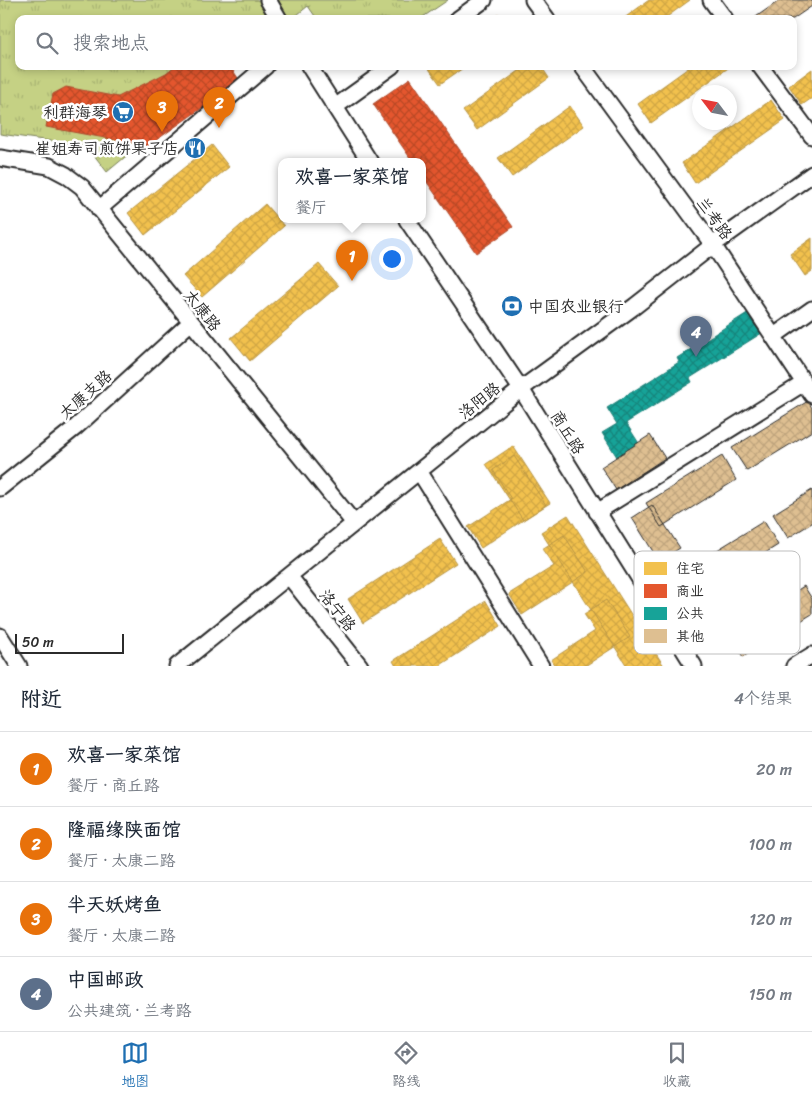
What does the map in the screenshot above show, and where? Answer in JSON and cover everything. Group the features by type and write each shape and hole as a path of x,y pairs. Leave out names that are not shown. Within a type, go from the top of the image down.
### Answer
{"street":[{"path":"268,0 277,15"},
{"path":"463,15 484,0"},
{"path":"533,0 544,15"},
{"path":"711,0 722,15"},
{"path":"99,209 261,70"},
{"path":"312,70 367,158"},
{"path":"335,107 386,70"},
{"name":"兰考路","path":"585,70 714,245 808,389"},
{"path":"763,70 812,136"},
{"name":"太康路","path":"0,158 49,166 66,174 82,187 354,524"},
{"name":"洛阳路","path":"177,666 521,389 812,174"},
{"name":"商丘路","path":"410,223 521,389 634,571"},
{"path":"774,336 812,309"},
{"name":"太康支路","path":"0,488 76,427 190,322"},
{"path":"597,512 808,389"},
{"path":"419,471 541,666"},
{"name":"洛宁路","path":"289,576 360,666"},
{"path":"0,636 20,666"},
{"name":"商丘路","path":"686,654 694,666"},
{"path":"794,666 812,655"}],"green space":[{"path":"0,0 448,0 426,15 314,15 308,6 297,15 15,15 15,70 230,70 107,172 87,146 0,134"}],"building: 住宅":[{"path":"649,0 690,0 669,15 628,15"},
{"path":"812,69 812,98 802,105 789,86"},
{"path":"430,70 460,70 440,84"},
{"path":"520,70 544,70 549,78 477,130 463,111"},
{"path":"685,70 725,70 704,85 692,85 692,94 651,123 638,104"},
{"path":"406,88 424,112 404,128 385,104"},
{"path":"771,100 785,120 695,183 682,163 729,130 737,130 737,124"},
{"path":"570,106 584,126 512,177 498,158"},
{"path":"212,145 229,167 145,235 128,213"},
{"path":"445,147 464,171 443,187 426,162"},
{"path":"265,204 278,219 278,223 281,223 284,226 202,297 183,276"},
{"path":"485,204 503,229 483,245 464,220"},
{"path":"812,238 812,271 805,276 790,254"},
{"path":"319,264 338,286 250,361 231,338"},
{"path":"513,446 550,503 523,520 486,464"},
{"path":"514,456 546,505 481,548 468,527 511,499 493,470"},
{"path":"568,515 634,619 634,654 656,654 664,666 627,666 541,532"},
{"path":"564,535 588,572 522,615 509,594 554,566 542,549"},
{"path":"440,539 456,563 363,623 348,599"},
{"path":"606,600 630,637 585,666 555,666 551,660 595,631 584,614"},
{"path":"486,601 501,626 439,666 396,666 393,661"}],"building: 商业":[{"name":"利群海琴","path":"170,70 233,70 240,81 148,146 46,127 53,94 66,87 118,97"},
{"path":"410,78 513,227 476,253 426,181 426,158 410,158 373,104"}],"building: 公共":[{"path":"752,310 765,331 690,378 692,382 626,423 649,459 627,473 602,433 617,424 607,408 679,362 677,358"}],"building: 其他":[{"path":"780,0 812,0 812,6 797,16 759,15"},
{"path":"808,401 812,408 812,431 747,471 732,448"},
{"path":"650,435 665,458 616,490 601,467"},
{"path":"722,456 736,480 661,527 646,503"},
{"path":"812,490 812,523 788,538 773,514"},
{"path":"652,505 680,548 675,551 653,551 632,518"},
{"path":"764,521 778,545 768,551 715,551"},
{"path":"804,586 812,599 812,614 800,621 800,589"}],"place":[{"name":"利群海琴","path":"123,112"},
{"name":"隆福缘陕面馆","path":"219,128"},
{"name":"半天妖烤鱼","path":"162,132"},
{"name":"崔姐寿司煎饼果子店","path":"195,148"},
{"name":"欢喜一家菜馆","path":"352,281"},
{"name":"中国农业银行","path":"512,306"},
{"name":"中国邮政","path":"696,357"}]}
